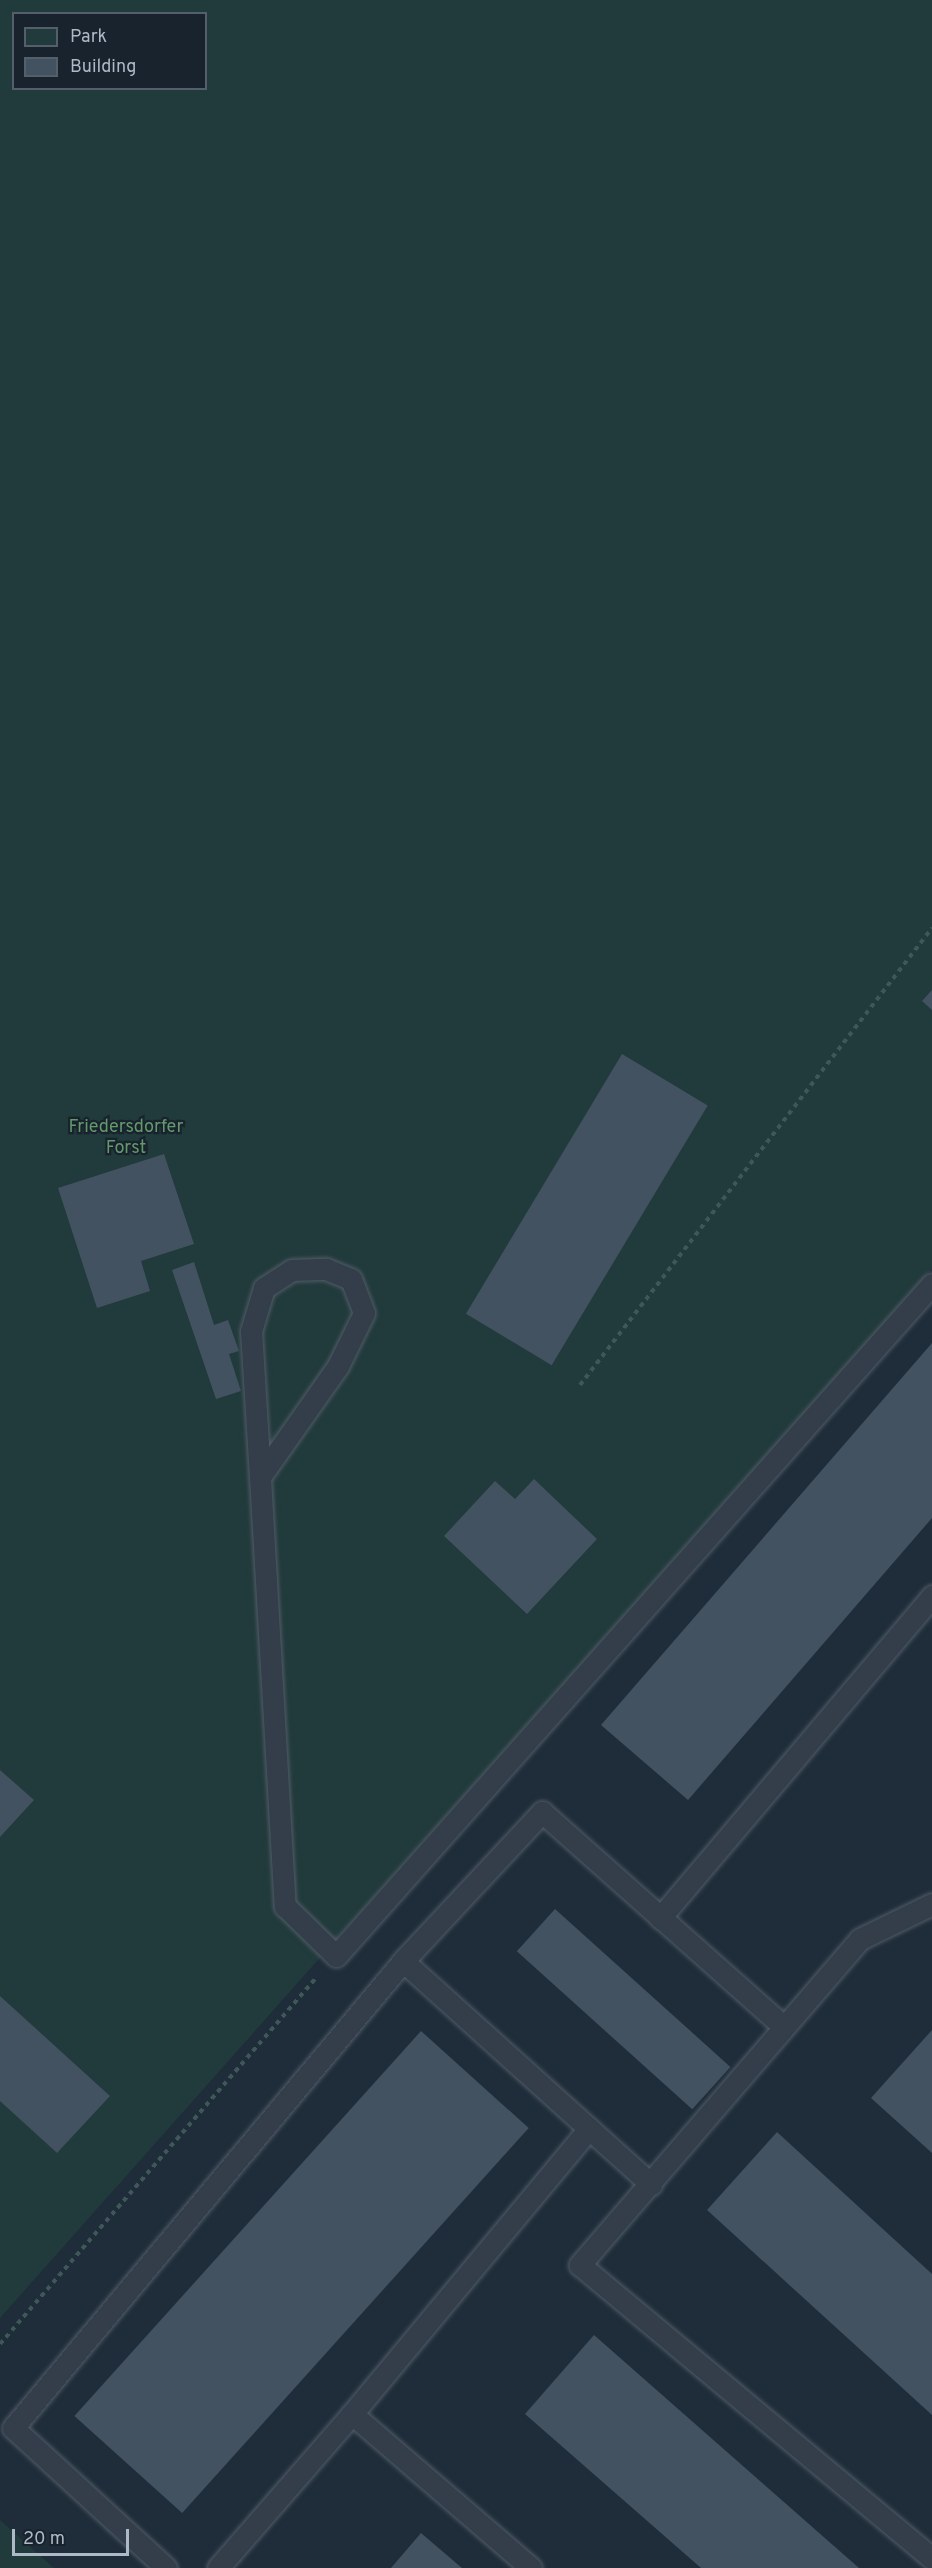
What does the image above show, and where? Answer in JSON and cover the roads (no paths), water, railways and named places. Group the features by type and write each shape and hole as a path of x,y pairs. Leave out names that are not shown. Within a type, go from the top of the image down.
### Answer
{"lane":[{"path":"260,1477 338,1366 364,1313 351,1279 326,1269 292,1269 264,1288 251,1331 285,1906 336,1956 932,1284"},
{"path":"660,1918 932,1596"},
{"path":"166,2568 13,2428 403,1961 542,1812 783,2026"},
{"path":"932,1905 860,1939 580,2265 932,2558"},
{"path":"403,1961 651,2184"},
{"path":"218,2568 352,2414 590,2129"},
{"path":"352,2414 531,2568"}],"park label":[{"name":"Friedersdorfer Forst","path":"126,1139"}]}
